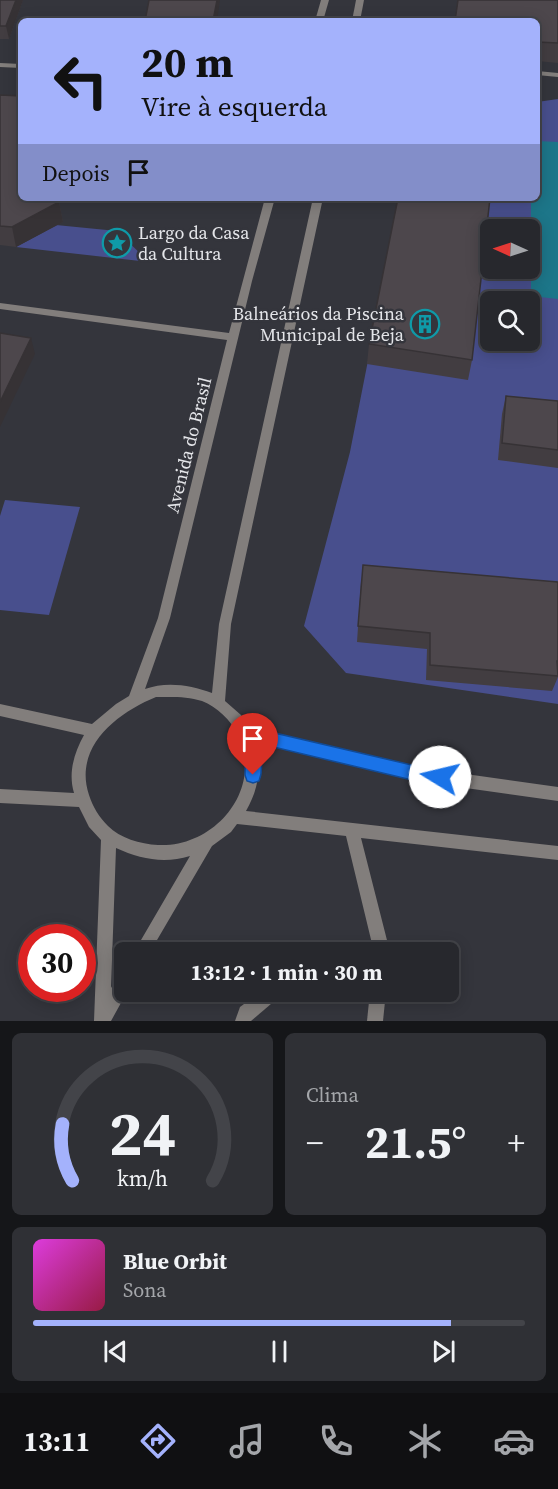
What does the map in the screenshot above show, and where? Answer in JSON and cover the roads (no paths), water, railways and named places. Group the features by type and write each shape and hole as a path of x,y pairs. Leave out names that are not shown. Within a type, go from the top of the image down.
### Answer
{"street":[{"path":"320,18 325,0"},
{"path":"357,18 360,0"},
{"path":"0,66 18,66"},
{"path":"540,74 558,75"},
{"name":"Avenida do Brasil","path":"135,698 164,618 269,201"},
{"path":"218,703 225,624 317,201"},
{"path":"0,306 234,337"},
{"path":"177,691 199,694 218,703 234,716 245,733 253,753 253,775 248,797 236,817 206,842 182,851 155,854 131,849 109,837 93,821 83,800 79,776 83,753 94,731 112,711 135,698 156,692 177,691"},
{"path":"0,711 94,731"},
{"path":"245,733 416,774 558,794"},
{"path":"0,796 83,800"},
{"path":"236,817 558,853"},
{"path":"352,830 380,942"},
{"path":"102,1021 109,837"},
{"path":"148,942 206,842"},
{"path":"102,1021 114,1000"},
{"path":"243,1021 246,1013 260,1002"},
{"path":"375,1021 377,1002"}],"place":[{"name":"Largo da Casa da Cultura","path":"117,243"},
{"name":"Balneários da Piscina Municipal de Beja","path":"425,324"}]}
